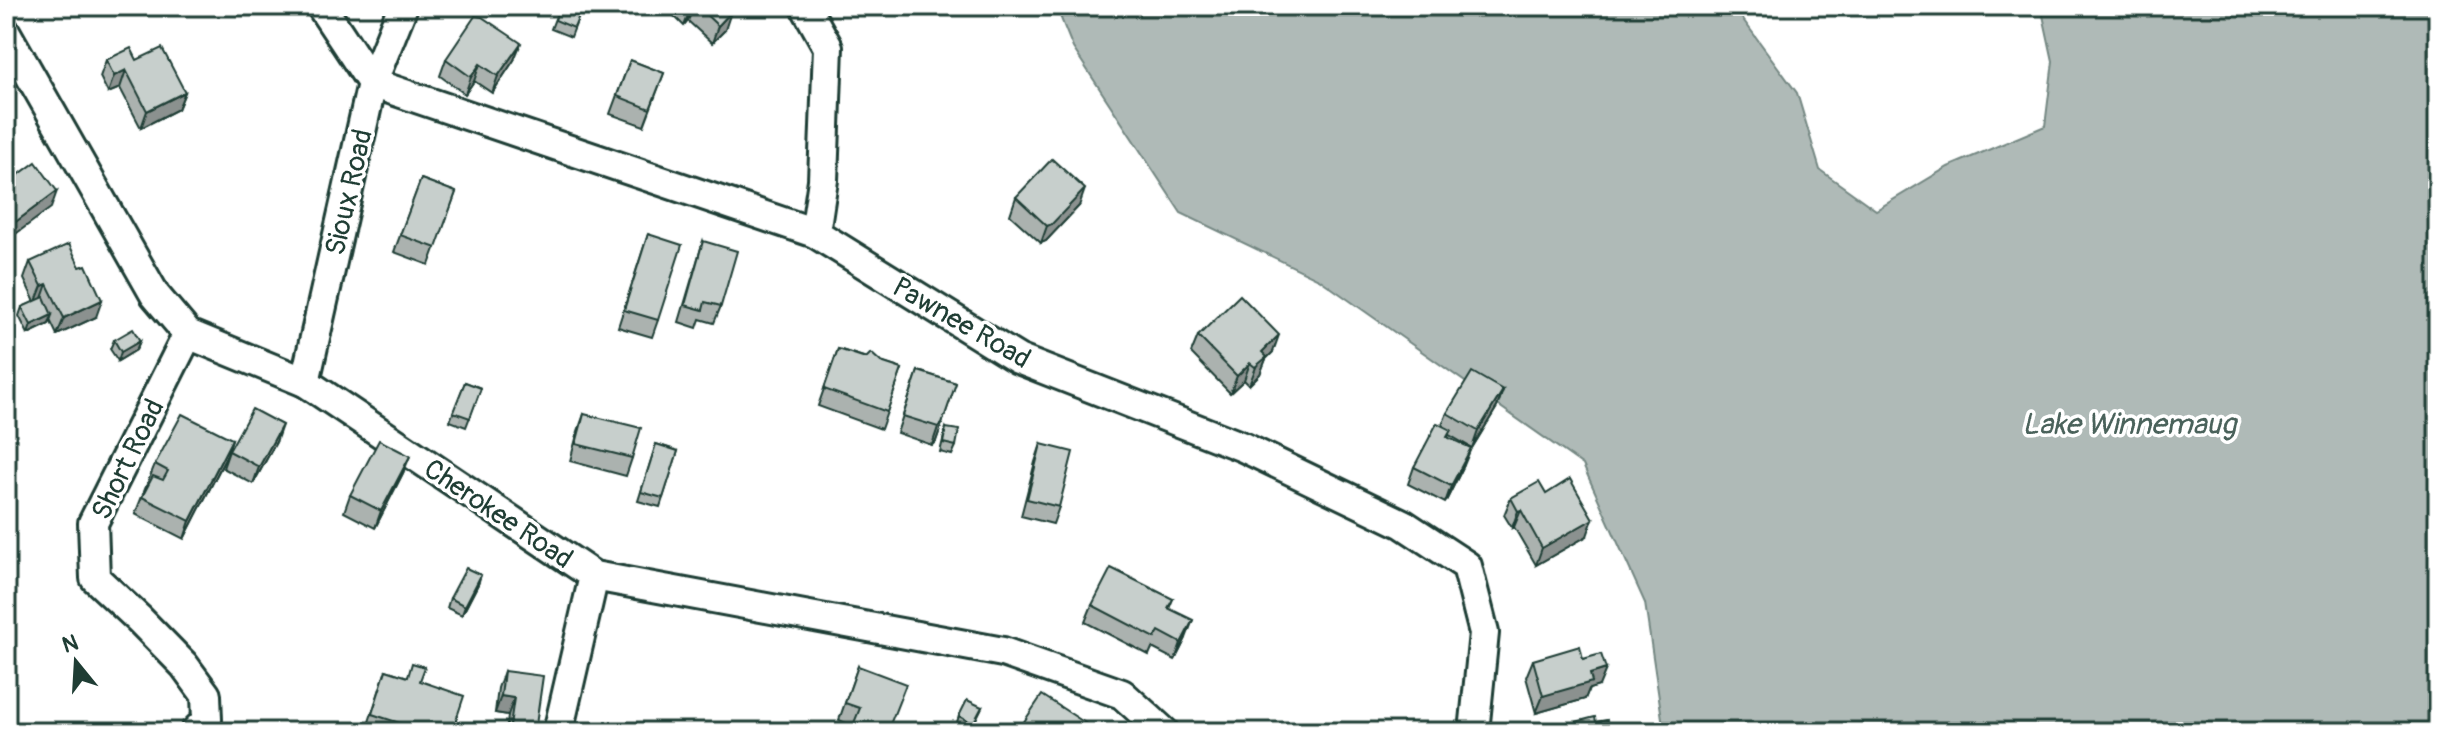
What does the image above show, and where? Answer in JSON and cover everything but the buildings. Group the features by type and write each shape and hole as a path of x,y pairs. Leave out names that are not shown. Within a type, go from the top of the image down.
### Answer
{"street":[{"path":"321,6 372,83"},
{"name":"Sioux Road","path":"305,382 372,83 403,6"},
{"path":"805,6 828,47 823,180 815,233"},
{"name":"Cherokee Road","path":"6,33 155,295 188,334 305,382 594,576 1003,652 1122,694 1164,732"},
{"name":"Pawnee Road","path":"372,83 815,233 1018,359 1243,447 1403,524 1467,566 1484,633 1474,732"},
{"name":"Short Road","path":"188,334 93,523 95,578 184,665 206,695 207,720 195,732"},
{"path":"558,732 594,576"}],"water":[{"name":"Lake Winnemaug","path":"1056,6 1733,6 1797,93 1820,170 1876,210 1948,167 2045,126 2053,61 2041,6 2438,6 2438,732 1664,732 1645,603 1583,465 1319,279 1181,213 1073,48"}]}
